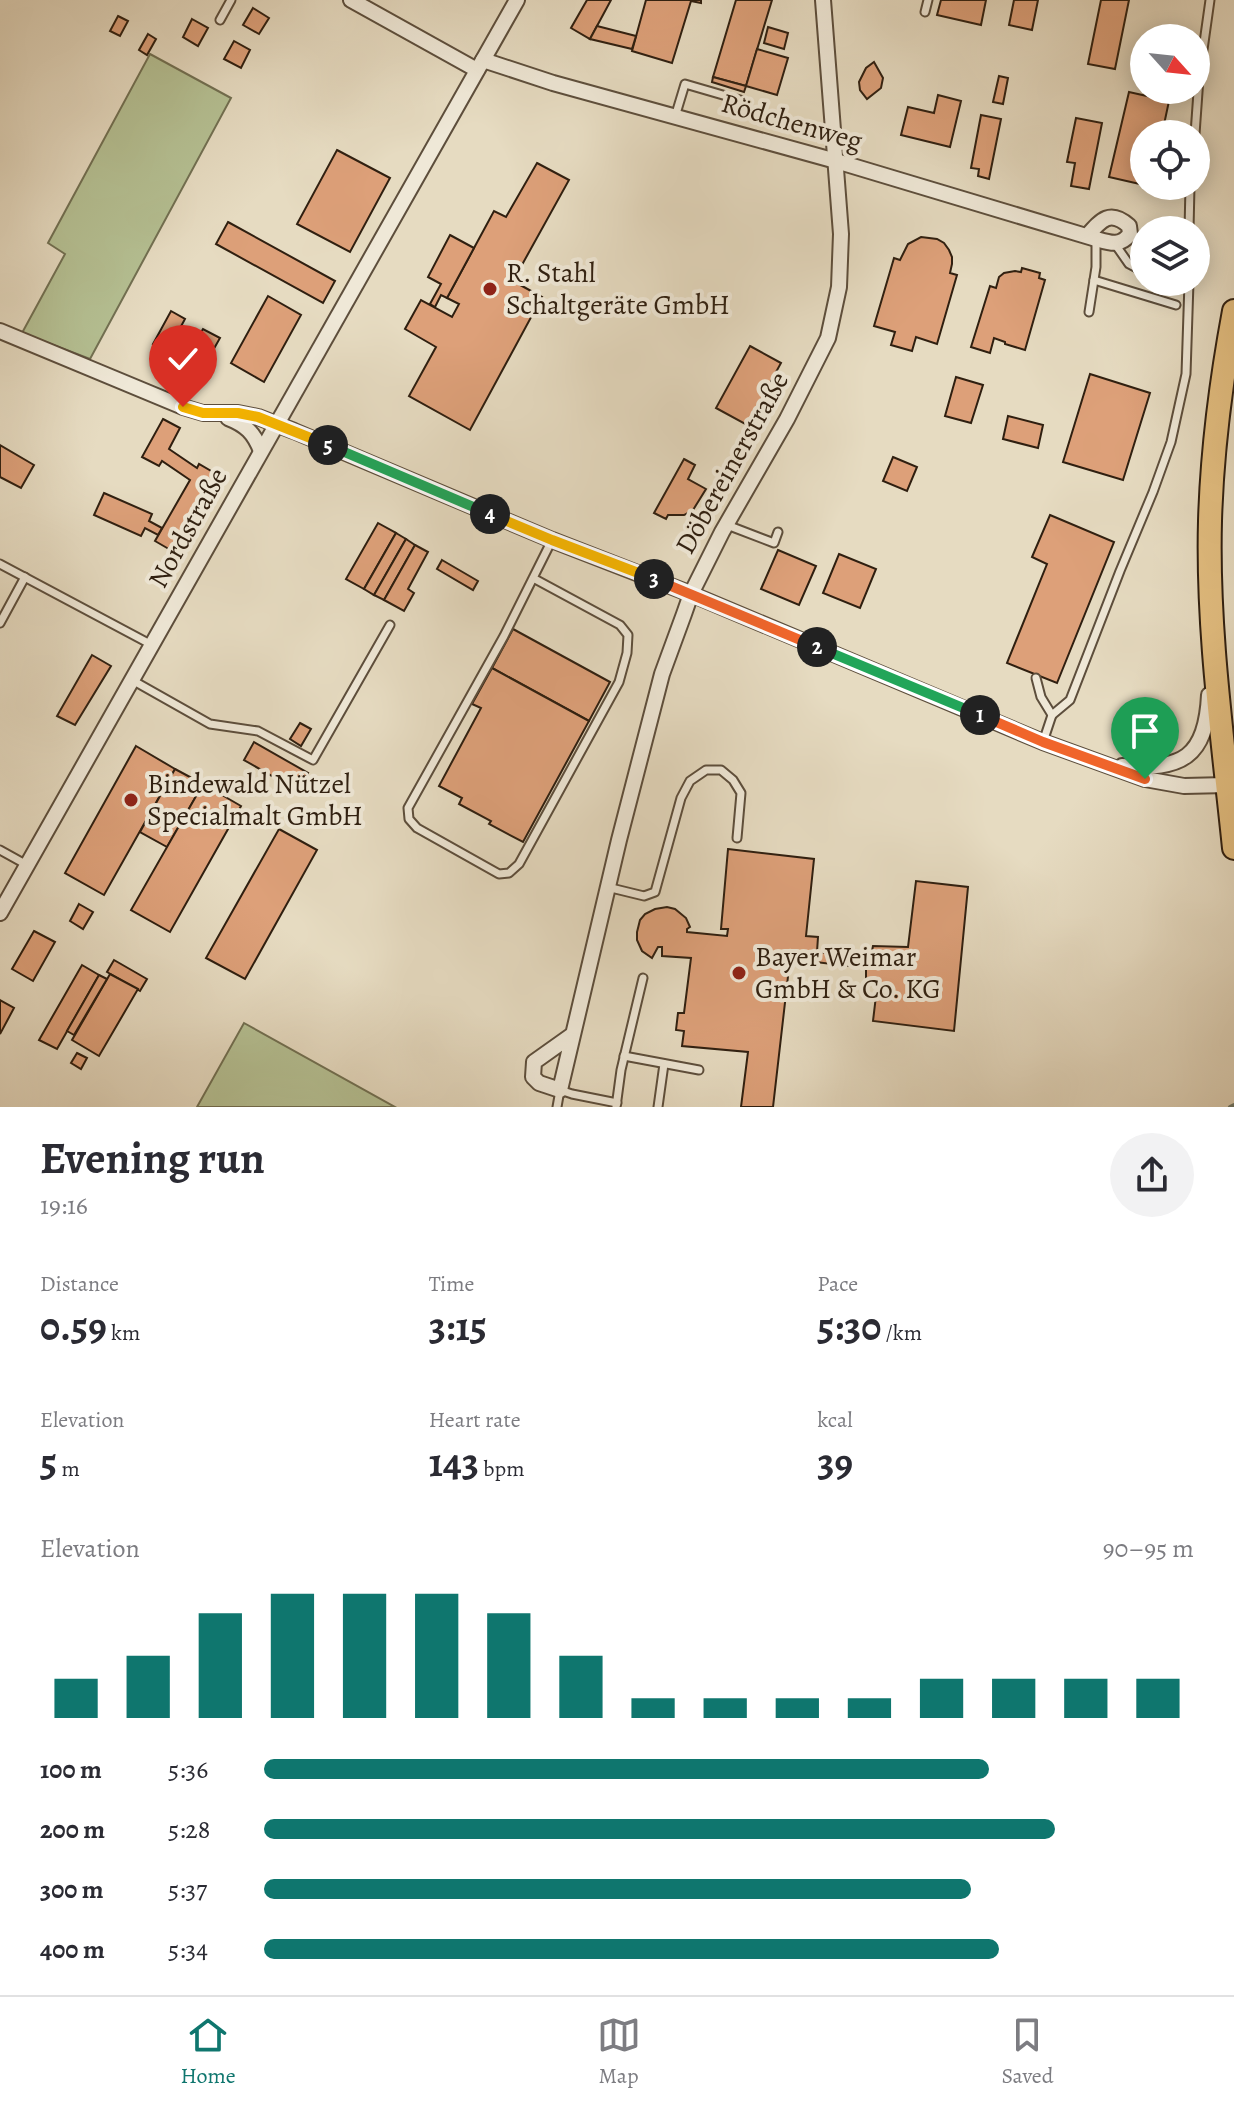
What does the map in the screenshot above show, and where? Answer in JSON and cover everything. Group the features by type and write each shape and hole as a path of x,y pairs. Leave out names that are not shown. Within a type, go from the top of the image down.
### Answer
{"main road":[{"path":"1234,311 1218,406 1210,525 1213,639 1231,785 1234,848"}],"street":[{"name":"Rödchenweg","path":"351,0 480,65 836,161 1115,244"},
{"name":"Nordstraße","path":"0,913 6,890 27,865 517,0"},
{"name":"Döbereinerstraße","path":"560,1090 607,887 662,674 691,594 828,338 839,287 841,234 823,0"},
{"path":"1091,238 1103,220 1111,217 1120,219 1129,226 1130,234 1124,241 1115,244"},
{"path":"0,331 183,407 203,413 238,413 276,424 1043,742 1128,774 1165,784 1203,787 1231,785"},
{"path":"220,414 242,424 255,435 261,451"},
{"path":"1106,765 1151,768 1175,764 1192,751 1206,727 1213,639"},
{"path":"560,1090 539,1083 533,1077 532,1069 537,1058 572,1035"}],"lane":[{"path":"220,20 231,0"},
{"path":"925,12 928,0"},
{"path":"1196,120 1210,0"},
{"path":"675,117 685,84 740,100"},
{"path":"1089,312 1096,267 1091,238"},
{"path":"1115,244 1130,265"},
{"path":"1094,280 1176,305"},
{"path":"1043,742 1052,715 1070,700 1171,442 1186,374 1189,296"},
{"path":"726,525 774,543 778,532"},
{"path":"533,578 620,625 628,635 627,653 619,682 519,864 509,873 499,874 417,828 409,819 408,808 504,636 533,578 552,540"},
{"path":"0,564 152,645"},
{"path":"0,623 25,577"},
{"path":"132,680 210,724 258,731 313,760 390,625"},
{"path":"1036,678 1041,697 1052,715"},
{"path":"607,887 644,896 655,892 681,798 690,781 706,770 721,770 733,780 741,793 737,838"},
{"path":"0,850 27,865"},
{"path":"557,1107 560,1090 616,1105 643,978"},
{"path":"624,1056 699,1070"},
{"path":"658,1107 664,1064"}],"green space":[{"path":"150,54 231,98 90,359 22,333 65,254 48,243"},
{"path":"244,1023 395,1107 197,1107"}],"building":[{"path":"587,0 611,0 590,39 571,28"},
{"path":"646,0 701,0 701,3 691,1 672,63 632,51"},
{"path":"736,0 772,0 746,86 713,77"},
{"path":"941,0 986,0 981,25 937,15"},
{"path":"1014,0 1038,0 1032,30 1009,25"},
{"path":"1101,0 1129,0 1115,69 1088,64"},
{"path":"253,8 269,18 259,34 243,25"},
{"path":"118,16 128,21 120,36 110,31"},
{"path":"192,19 208,28 198,46 183,37"},
{"path":"597,26 636,36 632,49 590,39"},
{"path":"768,27 788,33 784,49 764,43"},
{"path":"148,34 156,39 147,55 139,50"},
{"path":"234,41 250,50 241,68 224,59"},
{"path":"757,49 788,58 777,95 746,86"},
{"path":"874,62 883,78 881,88 867,99 860,90 859,82 866,68"},
{"path":"999,76 1008,78 1003,104 993,102"},
{"path":"713,77 746,86 744,92 712,82"},
{"path":"1129,92 1130,104 1168,104 1165,120 1130,120 1130,182 1109,177"},
{"path":"938,95 961,101 950,147 901,135 908,107 934,113"},
{"path":"981,115 1001,119 989,179 978,176 979,169 971,168"},
{"path":"1076,118 1102,123 1089,189 1071,186 1075,163 1067,162"},
{"path":"337,150 390,178 350,252 297,224"},
{"name":"R. Stahl Schaltgeräte GmbH","path":"537,163 569,180 513,281 542,297 470,430 409,396 436,347 405,329 421,300 452,317 459,304 447,298 494,211 506,217"},
{"path":"228,222 335,281 323,303 216,244"},
{"path":"450,235 474,248 447,298 441,295 435,307 430,304 441,284 428,277"},
{"path":"921,237 944,243 952,257 950,273 957,275 937,344 916,337 912,351 891,345 895,332 874,326 894,258 900,260 908,244"},
{"path":"1022,268 1040,273 1039,278 1045,280 1025,350 994,338 990,353 971,347 990,286 996,288 999,277 1004,273 1021,272"},
{"path":"268,296 301,315 264,382 231,363"},
{"path":"171,311 185,319 178,332 195,342 203,329 220,338 199,375 182,365 189,353 171,343 167,351 153,344"},
{"path":"750,346 781,363 747,425 716,408"},
{"path":"1090,374 1150,393 1123,480 1063,462"},
{"path":"956,377 983,385 971,423 945,416"},
{"path":"1008,416 1043,425 1038,448 1003,439"},
{"path":"163,419 180,428 169,449 197,468 199,464 218,475 174,552 155,541 190,480 162,461 159,466 142,457"},
{"path":"0,445 34,465 21,488 0,477"},
{"path":"893,457 917,467 907,491 883,481"},
{"path":"684,459 695,465 688,479 706,489 693,510 684,515 668,515 666,519 654,513"},
{"path":"104,493 152,514 149,521 162,528 158,535 145,528 141,536 94,515"},
{"path":"1050,515 1114,542 1057,683 1007,663 1047,564 1032,557"},
{"path":"378,523 396,533 364,589 346,579"},
{"path":"396,533 406,539 374,595 364,589"},
{"path":"406,539 415,545 384,600 374,595"},
{"path":"415,545 428,552 408,589 414,593 404,611 384,600"},
{"path":"778,550 816,566 799,605 761,589"},
{"path":"839,554 876,569 860,608 823,593"},
{"path":"442,560 478,581 473,590 437,569"},
{"path":"513,629 610,682 589,721 492,668"},
{"path":"92,655 111,666 75,725 57,716"},
{"path":"492,668 589,721 523,842 459,804 462,798 439,786 481,708 472,704"},
{"path":"300,723 311,729 301,746 290,739"},
{"path":"254,742 308,773 298,791 244,760"},
{"name":"Bindewald Nützel Specialmalt GmbH","path":"136,746 175,769 104,895 65,873"},
{"name":"Bindewald Nützel Specialmalt GmbH","path":"175,769 203,784 167,847 140,832"},
{"name":"Bindewald Nützel Specialmalt GmbH","path":"203,784 241,806 170,932 131,910"},
{"name":"Bindewald Nützel Specialmalt GmbH","path":"279,829 317,850 245,979 206,958"},
{"name":"Bayer Weimar GmbH & Co. KG","path":"728,849 814,859 806,936 818,937 817,952 871,956 873,946 908,947 916,881 968,887 954,1031 873,1021 878,979 866,978 866,968 790,959 773,1107 741,1107 748,1052 682,1046 684,1031 676,1030 678,1013 684,1013 691,958 662,956 662,947 658,947 652,958 642,951 637,940 640,920 645,914 667,907 686,918 690,927 687,932 727,936 728,929 721,929"},
{"path":"79,904 93,912 83,929 70,921"},
{"path":"34,931 55,942 33,981 12,969"},
{"path":"114,960 147,979 140,991 107,972"},
{"path":"82,965 99,975 57,1049 39,1040"},
{"path":"110,974 138,989 99,1056 72,1040"},
{"path":"99,975 107,979 74,1035 67,1031"},
{"path":"0,1000 14,1008 0,1034"},
{"path":"77,1053 87,1058 81,1069 71,1063"}],"waterway":[{"path":"1230,1107 1234,1105"}],"place":[{"name":"R. Stahl Schaltgeräte GmbH","path":"490,289"},
{"name":"Bindewald Nützel Specialmalt GmbH","path":"131,800"},
{"name":"Bayer Weimar GmbH & Co. KG","path":"739,973"}],"route":[{"path":"183,407 203,413 238,413 258,417 1043,742 1145,779"}]}
